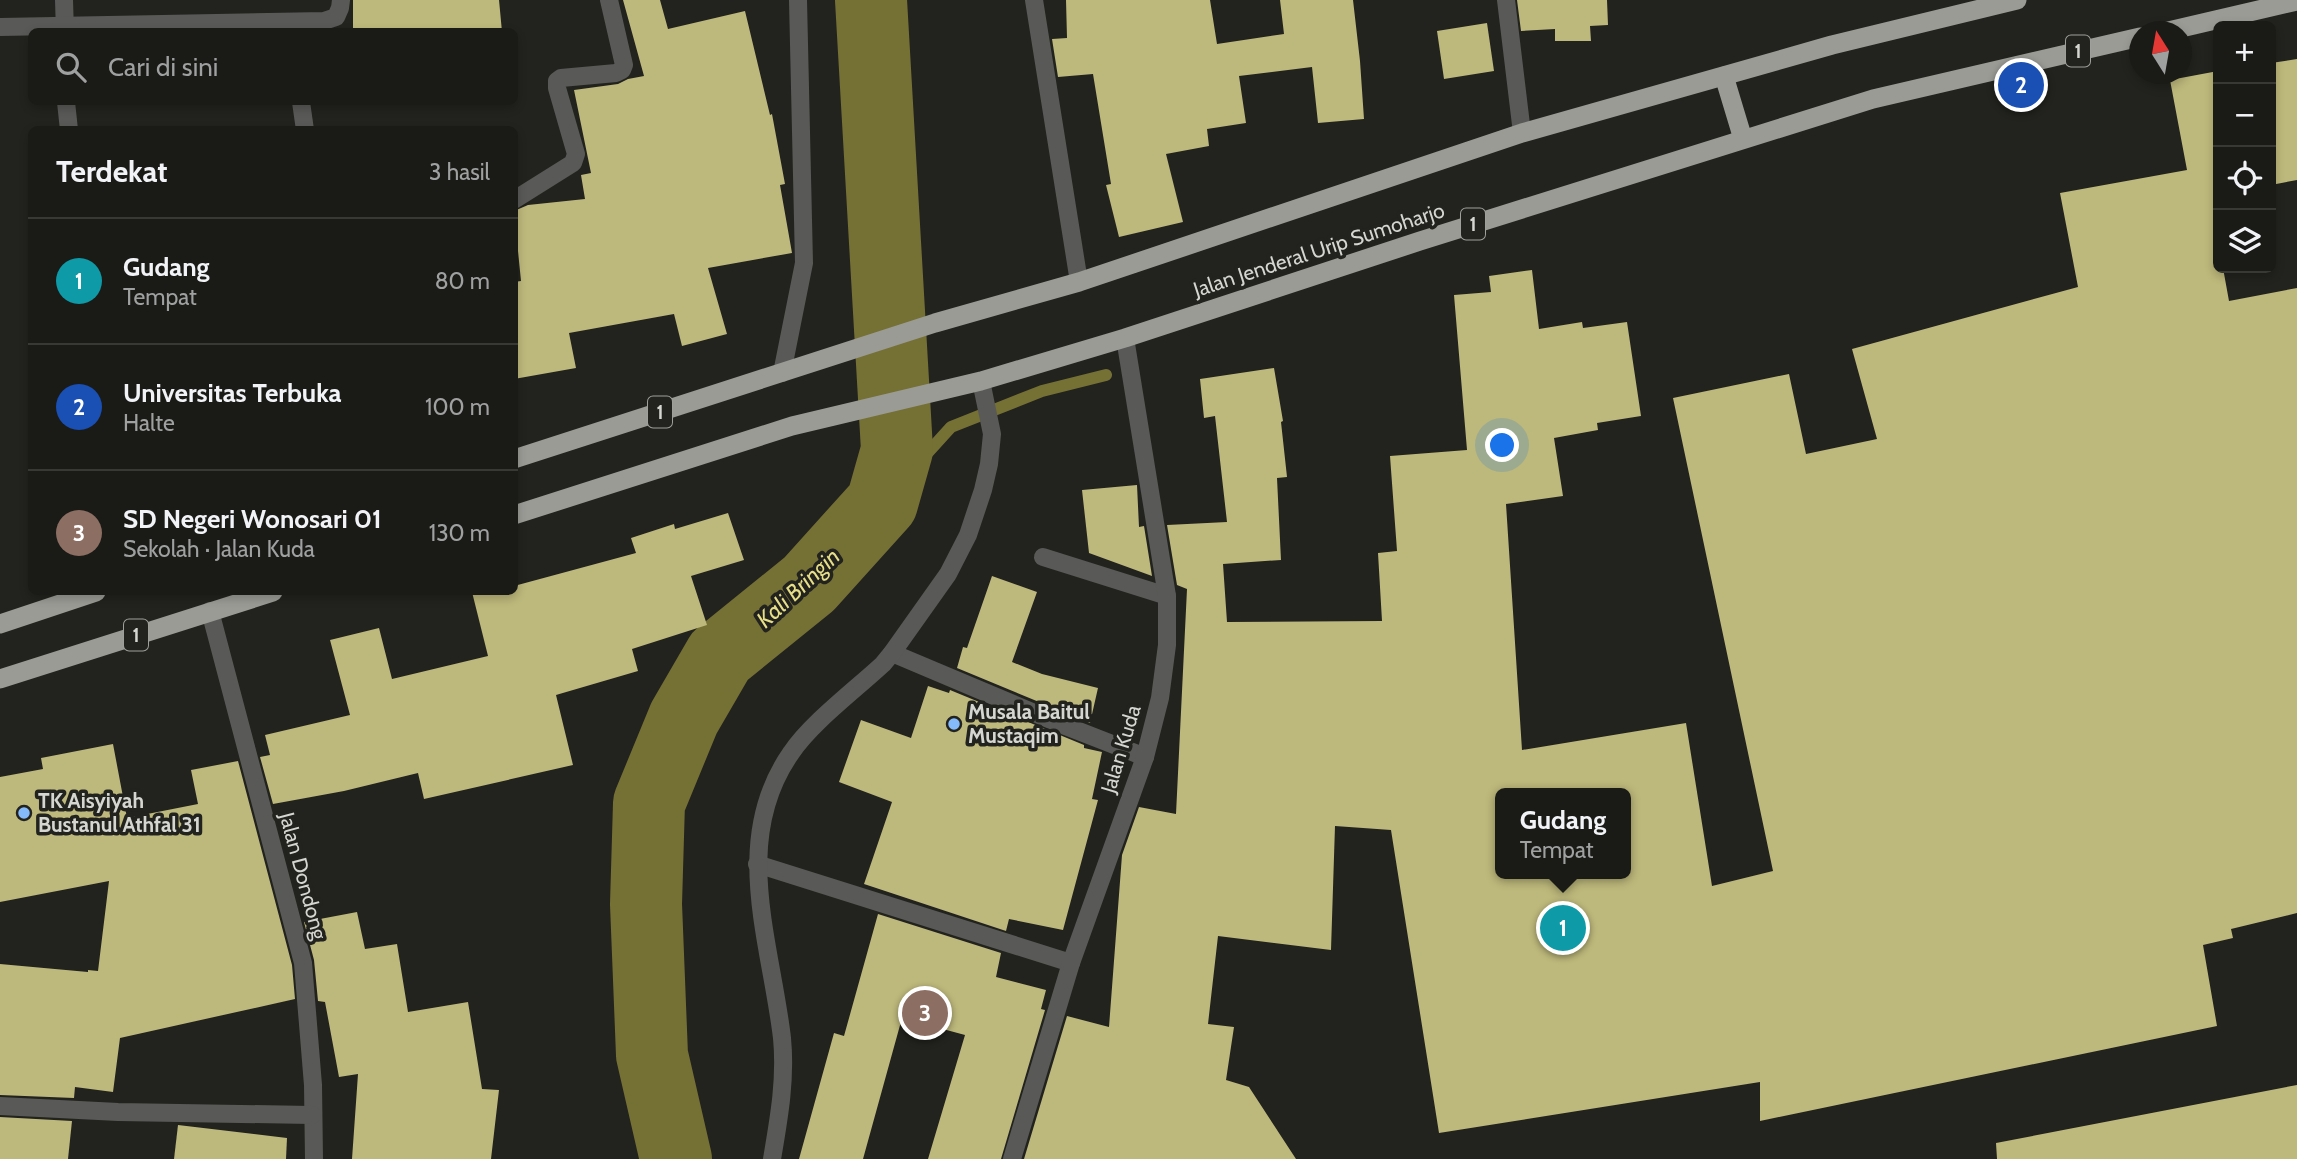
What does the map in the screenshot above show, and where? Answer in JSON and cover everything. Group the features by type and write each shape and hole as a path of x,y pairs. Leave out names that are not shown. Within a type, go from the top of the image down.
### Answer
{"highway":[{"name":"1","path":"518,457 935,323 1079,282 1522,133 1832,45 2017,0"},
{"path":"2192,25 2297,1"},
{"name":"Jalan Jenderal Urip Sumoharjo","path":"518,514 792,426 932,394 1125,338 1420,241 1872,99 2129,40"},
{"path":"1724,76 1743,139"},
{"path":"0,624 87,595"},
{"name":"1","path":"0,679 263,595"}],"street":[{"path":"64,0 65,28"},
{"path":"0,27 291,26 336,17 341,0"},
{"path":"518,197 573,163 576,154 557,81 561,78 616,73 622,70 624,65 608,0"},
{"path":"782,373 804,263 798,0"},
{"path":"1034,0 1079,282"},
{"path":"1506,0 1522,133"},
{"path":"66,105 69,126"},
{"path":"301,105 304,126"},
{"name":"Jalan Kuda","path":"1012,1159 1071,963 1145,757 1160,698 1167,645 1167,596 1125,338"},
{"path":"772,1159 783,1091 782,1039 761,915 757,864 762,821 775,780 791,752 892,653 948,574 968,535 989,464 992,434 981,381"},
{"path":"1043,557 1167,596"},
{"name":"Jalan Dondong","path":"210,611 303,963 313,1085 314,1159"},
{"path":"892,653 1145,757"},
{"path":"757,864 1071,963"},
{"path":"0,1107 312,1115"}],"building":[{"path":"353,0 499,0 502,28 353,28"},
{"path":"623,0 660,0 668,29 745,11 770,115 772,114 785,184 780,185 792,253 708,268 727,334 682,346 674,314 569,333 576,368 518,378 518,281 521,281 518,209 528,205 585,199 581,175 591,173 574,90 618,84 644,76"},
{"path":"1066,0 1210,0 1217,44 1284,34 1280,0 1353,0 1364,119 1318,123 1312,67 1239,76 1246,123 1207,129 1209,146 1166,154 1183,222 1119,237 1106,185 1111,184 1093,74 1058,77 1052,39 1067,38"},
{"path":"1517,0 1607,0 1608,25 1590,26 1591,41 1555,41 1555,29 1521,31"},
{"path":"1487,23 1494,71 1444,79 1437,31"},
{"path":"2297,59 2297,180 2276,184 2276,84 2276,62"},
{"path":"2213,72 2213,273 2224,273 2229,301 2297,288 2297,913 2231,929 2233,938 2203,945 2217,1026 1760,1121 1760,1082 1439,1133 1391,830 1335,826 1331,950 1218,936 1208,1024 1234,1027 1226,1080 1249,1087 1296,1159 1024,1159 1067,1016 1109,1027 1122,855 1139,807 1176,814 1187,589 1177,585 1167,525 1227,522 1215,416 1204,418 1200,379 1274,368 1283,421 1287,477 1277,478 1281,560 1223,564 1227,622 1382,621 1378,553 1397,551 1390,456 1467,450 1454,295 1491,292 1489,276 1532,270 1539,329 1582,322 1583,328 1627,322 1641,416 1597,423 1598,430 1554,438 1563,496 1506,504 1522,750 1686,723 1712,886 1773,871 1673,398 1789,374 1806,454 1877,439 1852,349 2078,287 2060,193 2187,170 2171,84 2192,84 2192,76"},
{"path":"1137,485 1139,527 1144,526 1152,576 1089,553 1082,490"},
{"path":"728,513 744,560 691,576 707,625 632,649 638,671 556,695 573,765 424,799 418,773 344,791 273,804 260,757 270,755 265,735 350,715 330,640 379,628 392,679 488,656 473,595 518,595 518,585 636,553 631,538 674,524 675,529"},
{"path":"992,576 1037,592 1012,662 1042,674 1098,688 1090,723 957,668 963,647 967,648"},
{"path":"928,686 949,693 950,690 1084,745 1084,748 1102,752 1092,799 1098,800 1063,930 1009,919 1006,931 864,884 892,802 839,782 861,720 911,738"},
{"path":"113,744 127,818 198,804 191,770 238,761 292,965 295,999 120,1038 113,1092 75,1087 74,1098 0,1095 0,964 98,971 109,881 0,902 0,777 43,769 41,758"},
{"path":"357,912 365,949 397,944 408,1012 468,1002 482,1089 499,1090 491,1159 352,1159 358,1074 339,1077 325,1002 318,1001 314,960 304,922"},
{"path":"878,914 1001,953 996,977 1046,990 1041,1009 1045,1010 1001,1159 928,1159 965,1035 902,1018 863,1159 799,1159 834,1033 844,1036"},
{"path":"2297,1085 2297,1159 1997,1159 1996,1143"},
{"path":"0,1117 72,1121 68,1159 0,1159"},
{"path":"178,1125 287,1138 286,1159 174,1159"}],"waterway":[{"name":"Kali Bringin","path":"676,1159 652,1055 646,904 649,803 684,718 720,656 809,584 882,503 897,450 871,0"},
{"path":"882,503 951,427 1042,391 1106,375"}],"place":[{"name":"Universitas Terbuka","path":"2021,85"},
{"name":"Musala Baitul Mustaqim","path":"954,724"},
{"name":"TK Aisyiyah Bustanul Athfal 31","path":"24,813"},
{"name":"Gudang","path":"1563,928"},
{"name":"SD Negeri Wonosari 01","path":"925,1013"}]}
